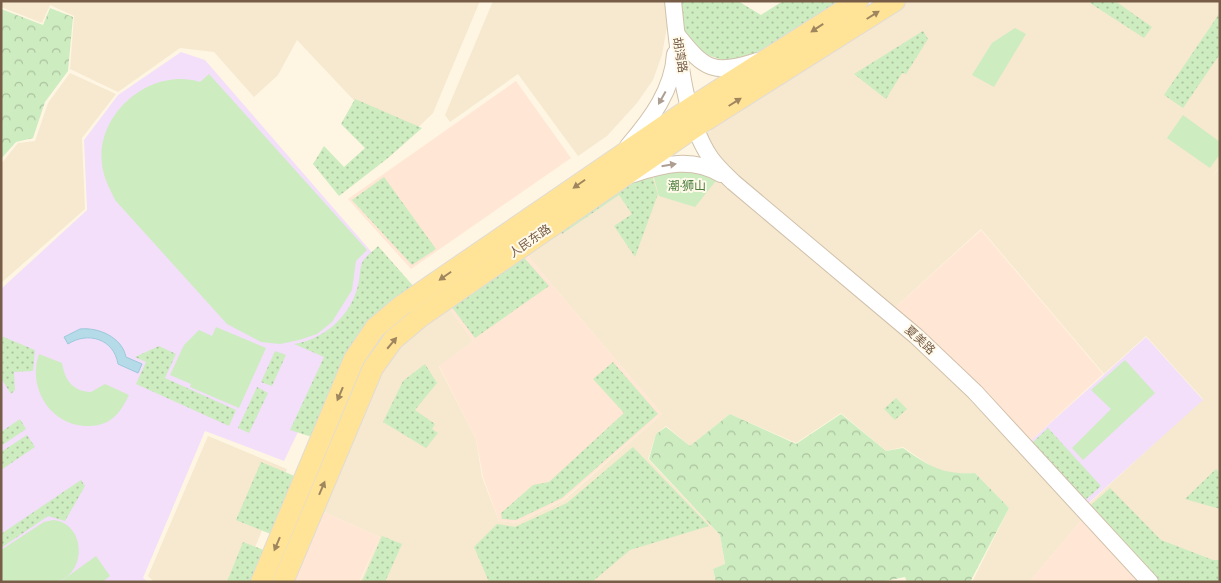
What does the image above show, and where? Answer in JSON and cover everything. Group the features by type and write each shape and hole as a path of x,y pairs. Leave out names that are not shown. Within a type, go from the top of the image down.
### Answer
{"main road":[{"name":"人民东路","path":"261,582 354,359 375,328 402,306 619,156 690,108 858,1"},
{"name":"人民东路","path":"283,582 373,368 393,340 419,318 694,128 895,1"}],"street":[{"name":"胡湾路","path":"673,1 690,108"},
{"path":"677,34 694,56 712,67 730,68 761,59 784,49"},
{"path":"619,156 646,124 668,87 675,59 677,34"},
{"name":"夏美路","path":"690,108 694,128 710,158 733,182 916,336 1029,449 1150,582"},
{"path":"622,178 652,168 690,163 707,167 733,182"}],"shaded area":[{"path":"1,1 480,1 433,113 398,147 297,40 278,75 254,97 214,52 180,48 118,92 70,69 74,16 50,5 42,23 1,7"},
{"path":"493,1 665,1 667,27 662,55 653,80 637,103 607,136 578,156 518,74 450,122 445,115"},
{"path":"895,1 1220,1 1220,166 1210,180 1220,167 1220,582 1084,508 1203,399 1146,336 1104,374 981,229 890,312 1087,513 1029,582 972,582 1009,508 975,473 955,474 934,468 903,447 886,451 841,413 796,443 730,414 690,446 666,426 656,434 648,459 720,535 725,565 713,569 716,582 360,582 380,537 315,508 373,368 444,301 473,341 439,367 476,439 482,477 499,521 517,523 564,500 662,414 521,248 652,169 733,182 700,137 711,131 708,120"},
{"path":"181,52 205,60 395,279 350,324 284,461 205,431 143,578 148,582 1,582 1,289 87,210 84,140 118,95"},
{"path":"70,73 116,94 82,138 85,209 1,283 1,164 18,143 35,141 48,103"},
{"path":"516,81 571,158 411,269 348,199"},
{"path":"981,230 1103,374 1026,445 890,312"},
{"path":"521,248 662,414 563,500 517,523 499,521 483,477 476,439 439,366 473,341 444,301"},
{"path":"1146,337 1203,400 1084,507 1026,445"},
{"path":"208,436 287,469 241,582 154,582 148,576"},
{"path":"315,508 380,537 359,582 283,582"},
{"path":"1087,513 1150,582 1029,582"}],"green space":[{"path":"680,1 738,1 761,15 783,1 847,1 782,43 729,62 698,52 683,30"},
{"path":"1092,1 1115,1 1152,27 1144,38 1090,3"},
{"path":"50,8 73,17 68,71 45,102 33,138 16,142 1,159 1,9 43,25"},
{"path":"1219,14 1220,54 1183,108 1164,95"},
{"path":"1015,28 1026,34 994,87 972,75 992,43"},
{"path":"923,31 928,39 906,74 902,73 886,99 854,74"},
{"path":"209,74 367,250 356,261 352,290 332,322 317,334 280,344 261,342 227,324 115,200 107,183 102,164 102,145 108,128 117,112 130,98 146,88 163,81 181,79 200,82"},
{"path":"355,99 422,128 388,158 339,196 313,164 324,146 344,167 365,148 341,124"},
{"path":"1183,115 1220,142 1220,154 1210,168 1167,138"},
{"name":"潮·狮山","path":"687,167 719,177 695,207 659,196 652,170"},
{"path":"651,173 658,194 635,257 614,226 632,214 619,195 562,234 556,226 622,181"},
{"path":"384,177 436,249 412,265 352,200"},
{"path":"378,246 415,288 373,324 315,438 290,430 324,357 294,344 315,338 341,318 353,300 363,261"},
{"path":"519,252 549,286 475,338 448,302"},
{"path":"216,327 266,348 239,408 190,387 191,384 170,375 184,345 199,330 212,336"},
{"path":"1,336 35,350 33,371 14,372 15,390 11,394 1,378"},
{"path":"159,346 176,354 165,378 236,410 229,426 136,384 146,362 135,357"},
{"path":"275,351 286,355 272,386 261,382"},
{"path":"39,354 62,363 67,379 74,387 91,392 105,384 129,395 123,407 109,421 103,424 76,425 64,420 54,413 40,392 36,367"},
{"path":"1125,360 1155,393 1083,460 1072,448 1111,409 1091,390"},
{"path":"613,362 658,414 562,498 516,520 502,519 501,513 533,485 549,482 624,413 593,379"},
{"path":"425,364 437,383 415,410 435,424 432,429 438,433 426,448 383,422 403,381"},
{"path":"257,387 268,393 249,433 238,428"},
{"path":"896,398 907,409 895,420 884,409"},
{"path":"730,414 796,444 841,414 886,451 903,448 936,468 945,471 975,473 1009,508 970,582 907,582 905,577 880,582 716,582 713,569 725,564 720,535 649,459 656,434 666,427 690,446"},
{"path":"20,419 26,429 1,446 1,432"},
{"path":"1048,428 1101,486 1082,503 1030,445"},
{"path":"27,435 35,447 1,470 1,452"},
{"path":"633,447 709,526 630,550 592,582 489,582 474,547 497,524 515,527 567,503"},
{"path":"261,462 297,477 273,535 236,520"},
{"path":"1216,469 1220,473 1220,509 1185,499"},
{"path":"81,480 85,486 65,521 48,516 1,548 1,534"},
{"path":"1110,488 1161,540 1213,560 1220,560 1220,582 1156,582 1089,507"},
{"path":"53,520 64,523 72,530 77,539 79,549 78,560 74,569 66,577 56,582 1,582 1,550 44,522"},
{"path":"382,536 402,544 385,582 362,582"},
{"path":"243,542 269,552 257,582 227,582"},
{"path":"96,556 110,576 102,582 60,582"}],"water":[{"path":"80,329 101,332 114,339 124,350 126,357 142,364 138,373 118,364 116,355 111,348 99,340 84,338 68,344 64,337"}]}
